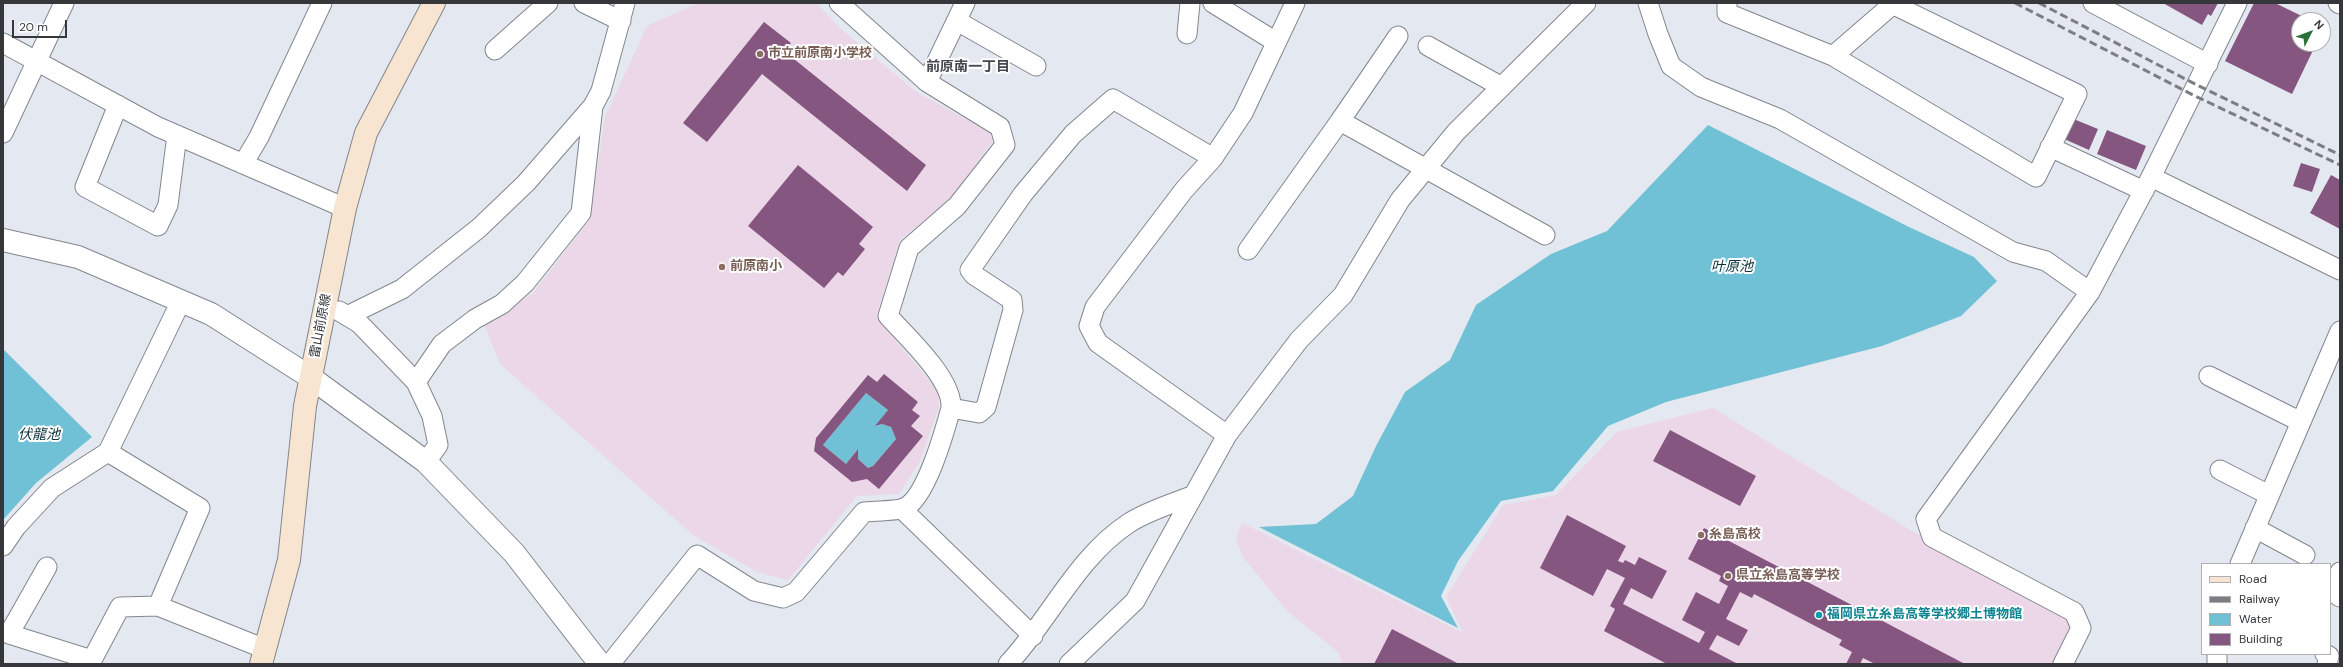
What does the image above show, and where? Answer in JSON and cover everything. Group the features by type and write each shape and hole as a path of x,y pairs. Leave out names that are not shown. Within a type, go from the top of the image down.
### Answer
{"main road":[{"name":"雷山前原線","path":"263,657 289,560 305,406 345,208 366,134 434,3"}],"street":[{"path":"3,133 38,62 64,3"},
{"path":"243,164 260,137 322,3"},
{"path":"495,50 548,3"},
{"path":"347,316 402,289 479,228 526,183 593,106 601,91 623,12 584,3"},
{"path":"610,664 697,555 754,591 783,598 796,592 864,512 902,509 910,505 933,467 952,408 952,398 948,389 924,356 888,316 908,248 957,206 1005,145 1000,127 927,82 839,3"},
{"path":"927,82 965,3"},
{"path":"1187,34 1190,3"},
{"path":"1213,3 1276,42"},
{"path":"1227,435 1098,343 1089,326 1095,307 1184,190 1213,158 1244,113 1294,3"},
{"path":"1069,664 1135,601 1227,435 1299,340 1343,295 1400,200 1456,132 1586,3"},
{"path":"1648,3 1658,34 1671,66 1701,87 1780,119 2013,252 2046,261 2090,292"},
{"path":"1727,3 1727,13 1834,56 2036,177 2077,94 1892,4 1834,56"},
{"path":"2093,3 2208,64"},
{"path":"2063,664 2081,628 2074,612 1932,537 1926,518 2090,292 2147,184 2237,3"},
{"path":"957,21 1036,66"},
{"path":"1248,250 1340,121 1398,36"},
{"path":"3,43 118,106 177,135 345,208"},
{"path":"1428,46 1502,87"},
{"path":"952,408 979,413 986,407 1013,310 1012,300 974,275 970,270 1023,194 1073,134 1113,99 1213,158"},
{"path":"118,106 85,187 158,226 168,205 177,135"},
{"path":"416,382 442,344 475,319 502,304 525,283 581,213 593,106"},
{"path":"1340,121 1545,235"},
{"path":"2050,147 2147,184 2340,270"},
{"path":"3,240 78,258 211,314 310,377 426,462 514,553 600,664"},
{"path":"3,546 16,527 52,488 108,452 181,301"},
{"path":"325,304 359,323 416,382 432,416 438,445 426,462"},
{"path":"2240,563 2340,331"},
{"path":"2209,376 2301,422"},
{"path":"108,452 200,508 158,606"},
{"path":"2220,470 2269,495"},
{"path":"1008,664 1033,636 1094,552 1130,522 1194,494"},
{"path":"902,509 1033,636"},
{"path":"2255,528 2306,555"},
{"path":"47,567 9,634 92,660 120,607 158,606 263,657"},
{"path":"2340,572 2331,591 2340,596"},
{"path":"2327,655 2329,656 2327,664"}],"shaded area":[{"name":"前原南小","path":"698,3 816,3 841,29 916,92 990,132 992,142 950,199 900,240 876,317 937,390 939,407 920,461 899,494 857,496 788,580 757,572 693,535 500,364 484,324 533,293 590,219 605,117 647,26"},
{"name":"糸島高校","path":"1713,408 1910,530 2069,616 2073,631 2056,664 1342,664 1338,652 1287,611 1243,557 1236,539 1242,523 1463,633 1446,597 1503,505 1556,495 1617,432"}],"water":[{"name":"叶原池","path":"1708,125 1909,227 1974,257 1997,281 1961,316 1882,346 1666,402 1608,426 1553,491 1501,501 1458,561 1441,596 1458,628 1259,527 1316,524 1353,496 1376,446 1405,392 1450,360 1476,305 1551,254 1607,231"},
{"name":"伏龍池","path":"3,349 92,437 36,483 3,520"},
{"path":"866,393 888,410 876,426 882,424 891,427 896,439 873,466 868,468 858,459 857,450 846,464 823,445"}],"building":[{"path":"2163,3 2218,3 2211,16 2208,14 2202,25"},
{"path":"2254,3 2275,3 2294,12 2291,12 2291,52 2312,52 2292,94 2225,61"},
{"path":"764,22 791,43 784,51 926,165 907,191 762,74 707,142 683,123"},
{"path":"2071,118 2098,129 2089,150 2062,138"},
{"path":"2107,130 2146,146 2136,170 2097,154"},
{"path":"2301,163 2320,169 2312,192 2293,186"},
{"path":"798,165 873,227 859,244 865,249 843,276 838,272 824,288 748,226"},
{"path":"2331,175 2340,180 2340,229 2310,213"},
{"path":"884,374 918,402 912,410 920,416 911,426 923,436 879,489 867,479 852,482 814,451 816,438 868,375 877,382","holes":["866,393 888,410 875,426 882,424 891,427 896,439 873,466 868,468 858,459 858,449 846,464 823,445"]},
{"path":"1670,430 1756,476 1740,506 1653,461"},
{"path":"1567,515 1626,546 1618,561 1623,563 1625,560 1635,565 1639,557 1667,571 1652,599 1631,588 1623,604 1699,643 1705,632 1682,620 1696,592 1719,604 1728,586 1719,581 1721,576 1688,559 1704,528 1965,664 1875,664 1863,658 1860,664 1846,664 1852,652 1839,645 1842,640 1754,594 1752,598 1740,592 1726,619 1748,630 1739,646 1717,635 1709,649 1738,664 1667,664 1604,631 1615,609 1610,606 1625,578 1607,569 1593,596 1540,568"},
{"path":"1392,629 1459,664 1374,664"}],"railway":[{"path":"2015,3 2193,95 2340,165"},
{"path":"2039,3 2197,85 2340,155"}],"place":[{"name":"市立前原南小学校","path":"760,54"},
{"name":"前原南小","path":"722,267"},
{"name":"糸島高校","path":"1701,535"},
{"name":"県立糸島高等学校","path":"1728,576"},
{"name":"福岡県立糸島高等学校郷土博物館","path":"1819,615"}],"district":[{"name":"前原南一丁目","path":"968,67"}]}
